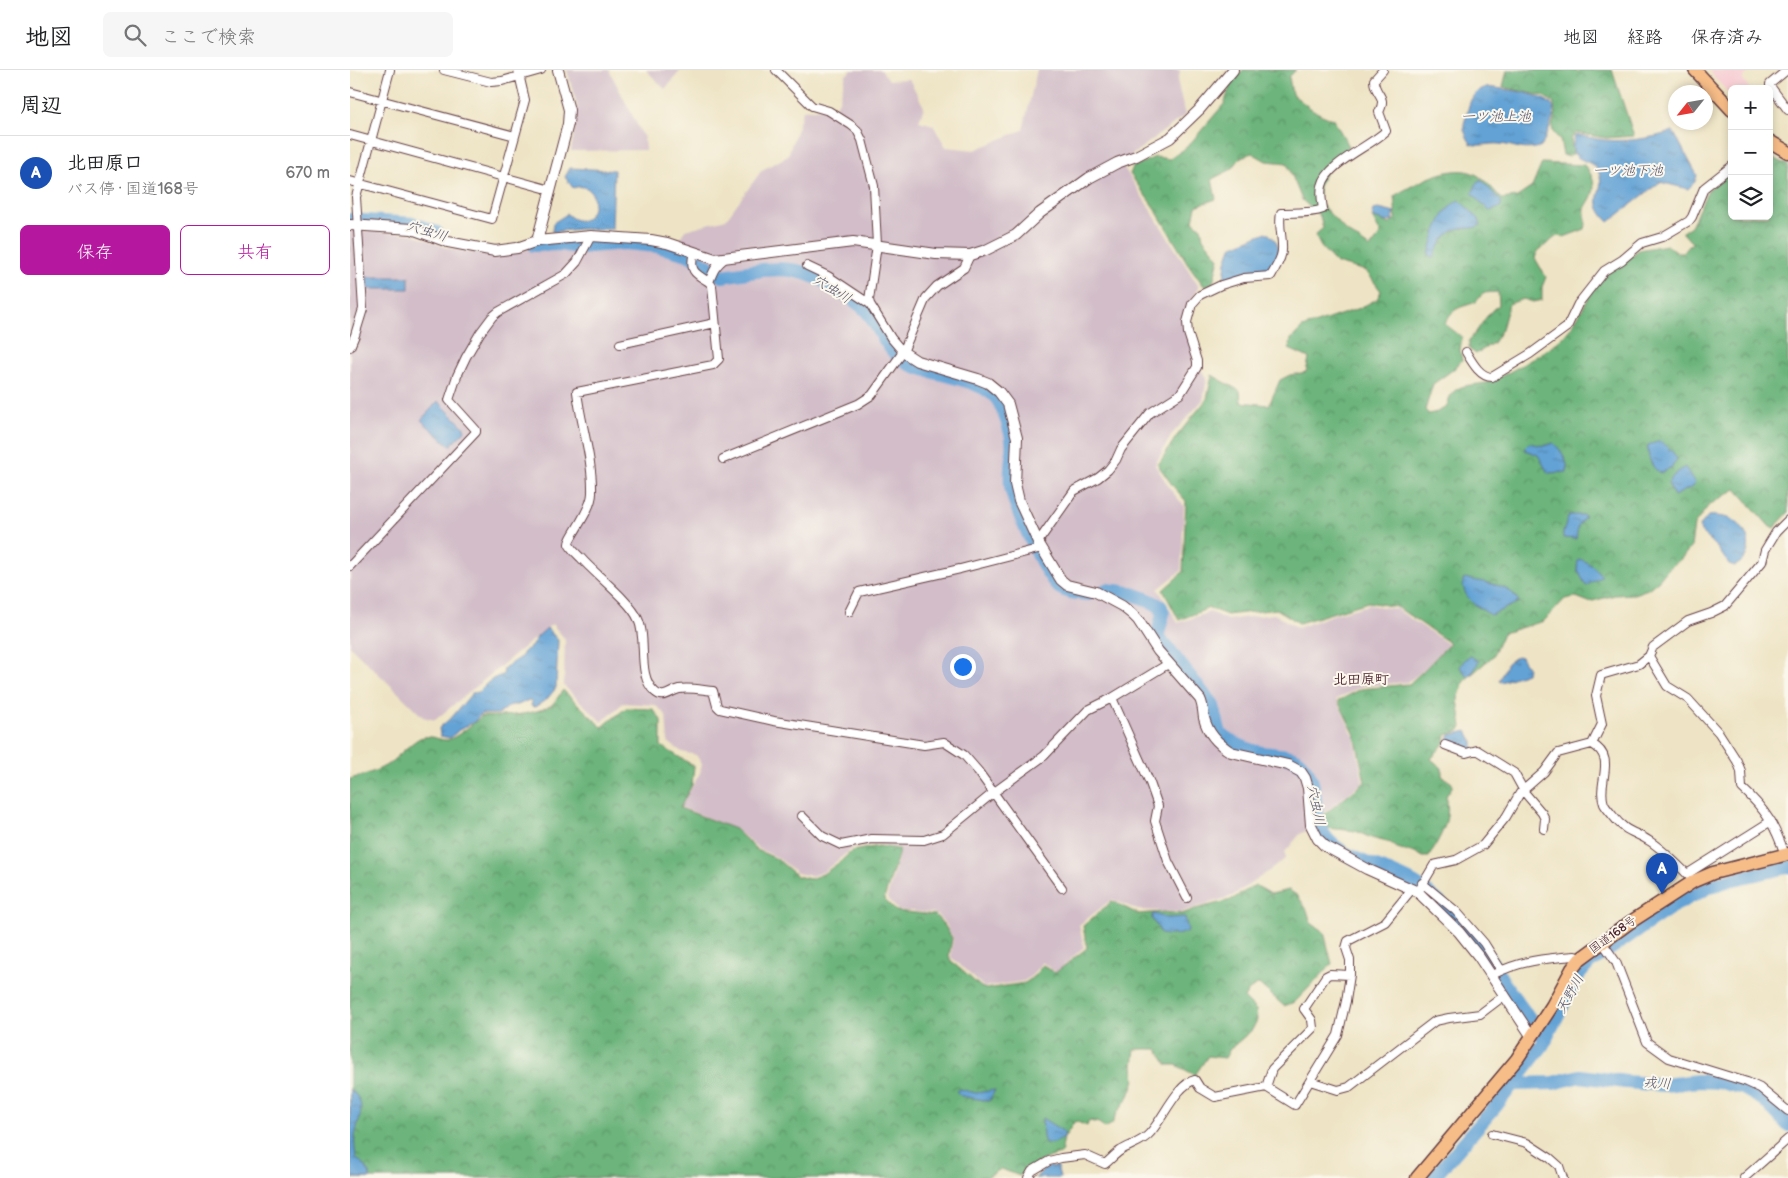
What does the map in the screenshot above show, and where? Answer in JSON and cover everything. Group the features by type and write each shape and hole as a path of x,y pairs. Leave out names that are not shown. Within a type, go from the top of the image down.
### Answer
{"highway":[{"path":"1695,70 1728,106"},
{"path":"1773,143 1788,152"},
{"name":"国道168号","path":"1417,1178 1517,1059 1580,959 1690,878 1787,855"}],"street":[{"path":"350,347 356,335 362,309 354,225 356,197 390,70"},
{"path":"444,70 491,82 502,81 519,73 541,70"},
{"path":"537,241 568,124 569,110 558,70"},
{"path":"776,70 812,106 829,111 857,130 862,140 874,186 877,245 870,304 902,352 917,361 988,383 1005,399 1017,438 1015,484 1019,502 1040,545 1061,580 1067,585 1096,592 1122,606 1132,614 1168,664 1200,699 1210,733 1225,749 1288,765 1301,772 1308,788 1311,826 1313,832 1325,846 1368,869 1417,888 1496,972 1505,995 1532,1037"},
{"path":"354,225 412,229 448,242 495,252 517,248 537,241 590,236 651,240 667,243 715,259 853,242 944,255 970,255 986,250 1016,235 1040,213 1088,178 1170,138 1200,110 1233,70"},
{"path":"849,612 859,592 960,569 1040,545 1074,491 1098,478 1108,470 1116,460 1121,449 1150,413 1180,394 1197,367 1187,322 1192,304 1200,295 1221,285 1244,278 1271,276 1277,266 1282,250 1280,222 1282,213 1313,213 1324,209 1322,186 1327,175 1386,131 1379,112 1383,105 1382,99 1374,85 1374,80 1383,70"},
{"path":"1787,70 1770,86 1788,110"},
{"path":"350,180 492,219 525,100 519,73"},
{"path":"350,92 515,136"},
{"path":"350,135 551,190"},
{"path":"1466,352 1486,377 1492,377 1530,354 1567,327 1578,304 1604,271 1622,260 1642,243 1662,237 1682,227 1689,221 1704,188 1728,169"},
{"path":"350,566 476,432 449,400 460,370 486,324 498,312 566,274 577,262 590,236"},
{"path":"694,252 692,269 712,286 719,359 713,365 576,392 580,420 590,460 592,493 590,505 582,521 569,539 569,546 633,610 641,630 646,675 654,691 661,696 677,689 686,688 713,691 717,706 720,709 774,721 924,745 944,742 964,755 978,771 1062,888"},
{"path":"723,459 858,404 872,396 902,352 926,298 936,286 964,268 970,255"},
{"path":"709,282 717,264 724,259"},
{"path":"807,266 828,276 870,304"},
{"path":"620,344 715,322"},
{"path":"1592,744 1602,724 1596,696 1601,675 1639,664 1648,656 1653,647 1688,622 1725,606 1762,562 1765,550 1776,532 1788,520"},
{"path":"1648,656 1667,686 1688,699 1713,725 1737,761 1741,770 1742,788 1764,810 1787,855"},
{"path":"802,816 822,836 841,845 872,839 924,840 943,834 993,793 1044,756 1088,710 1112,698 1168,664"},
{"path":"1112,698 1150,783 1158,806 1155,820 1168,861 1187,898"},
{"path":"1028,1178 1032,1171 1049,1161 1085,1155 1105,1164 1120,1151 1149,1135 1169,1107 1177,1091 1191,1081 1195,1080 1200,1088 1215,1097 1266,1087 1295,1105 1338,1035 1350,975 1350,960 1346,948 1348,941 1385,922 1417,888 1434,864 1456,860 1488,841 1523,790 1544,772 1558,753 1592,744 1601,749 1604,756 1603,794 1605,805 1624,829 1650,841 1690,878 1771,821"},
{"path":"1445,745 1466,753 1477,750 1514,773 1523,790 1542,812 1545,819 1544,829"},
{"path":"1602,943 1616,962 1647,1042 1668,1058 1747,1082 1760,1088 1788,1111"},
{"path":"1496,972 1540,959 1575,956 1580,959"},
{"path":"1266,1087 1272,1069 1313,1028 1312,1020 1304,1009 1326,976 1330,974 1350,975"},
{"path":"1310,1081 1338,1090 1348,1088 1436,1021 1480,1014 1505,995"},
{"path":"1492,1134 1527,1143 1559,1166 1563,1178"},
{"path":"1744,1178 1788,1139"}],"shaded area":[{"path":"567,70 609,70 644,138 645,150 571,151 578,109"},
{"path":"646,70 681,70 665,89"},
{"path":"852,70 881,70 889,80 909,79 924,107 919,121 933,125 946,147 975,150 1023,130 1037,70 1180,70 1178,84 1185,115 1121,163 1199,287 1187,309 1195,363 1207,378 1203,400 1172,434 1155,465 1184,506 1181,571 1158,589 1178,623 1210,612 1227,620 1274,614 1298,628 1335,614 1369,605 1396,609 1448,644 1423,670 1408,682 1362,686 1336,699 1354,737 1363,782 1315,820 1317,825 1300,834 1285,852 1285,859 1232,896 1181,912 1138,910 1112,899 1079,925 1084,947 1056,972 1042,962 1032,975 1024,981 984,987 951,957 953,938 946,924 935,913 898,910 887,898 901,848 878,844 854,847 823,872 811,876 797,873 777,857 759,849 736,829 681,807 700,773 702,764 696,755 682,752 668,742 666,715 655,705 623,703 602,722 564,686 565,639 552,624 435,720 423,717 350,646 350,230 413,234 447,248 498,256 537,247 558,245 580,248 617,244 674,252 685,230 726,219 762,170 788,156 803,110 835,107 839,101 846,75"},
{"path":"1708,70 1747,70 1749,72 1742,79 1747,85 1728,85 1728,92"}],"green space":[{"path":"1243,70 1296,70 1289,77 1292,94 1316,112 1333,119 1349,146 1339,162 1328,168 1319,186 1319,202 1346,231 1370,248 1381,234 1372,217 1390,224 1396,218 1394,196 1434,176 1446,172 1467,171 1480,177 1502,199 1517,197 1532,187 1542,163 1584,165 1590,173 1594,189 1585,209 1585,229 1564,237 1557,236 1538,251 1535,258 1546,277 1542,287 1542,300 1533,302 1523,299 1509,304 1502,329 1493,343 1476,354 1469,349 1469,340 1490,312 1499,305 1498,292 1483,293 1476,302 1454,311 1448,318 1445,324 1462,337 1460,350 1462,360 1454,369 1433,384 1425,410 1429,414 1447,407 1449,398 1459,388 1492,381 1530,360 1558,341 1574,323 1600,281 1638,250 1667,245 1675,252 1684,252 1692,243 1682,232 1691,226 1708,190 1728,173 1728,220 1773,220 1773,158 1788,165 1788,513 1774,528 1770,527 1736,489 1709,505 1694,525 1691,547 1681,559 1648,589 1634,594 1615,595 1589,602 1576,597 1565,599 1544,621 1503,633 1493,656 1464,681 1458,699 1462,727 1459,731 1446,735 1445,742 1431,759 1442,768 1442,776 1452,783 1452,787 1446,796 1447,813 1444,828 1429,857 1423,857 1397,848 1391,843 1371,838 1356,831 1327,828 1322,823 1321,817 1365,782 1355,735 1338,701 1361,689 1409,684 1450,643 1397,607 1368,602 1299,623 1277,609 1227,615 1209,608 1179,620 1163,590 1183,572 1186,501 1158,465 1176,437 1207,399 1212,375 1240,391 1241,402 1269,405 1280,380 1290,375 1306,372 1309,358 1289,349 1291,339 1302,328 1360,308 1377,299 1381,291 1366,271 1336,263 1321,247 1315,235 1323,228 1320,216 1302,200 1287,163 1266,161 1252,153 1241,157 1232,169 1212,179 1216,199 1196,206 1193,221 1201,228 1203,238 1219,258 1213,283 1204,286 1188,264 1155,209 1130,174 1133,167 1155,157 1170,159 1188,146 1224,104 1232,80"},
{"path":"1507,70 1576,70 1578,72 1580,70 1612,70 1634,136 1606,138 1576,133 1571,139 1573,154 1568,157 1563,155 1560,140 1553,132 1552,126 1556,113 1553,102 1543,96 1503,87"},
{"path":"563,690 602,727 626,708 653,709 661,720 661,746 694,766 692,785 680,808 735,829 757,850 777,859 797,876 810,879 823,874 852,851 879,846 900,849 884,899 896,911 935,915 945,926 952,938 949,956 952,962 981,987 986,989 1025,983 1043,965 1055,973 1087,948 1083,926 1112,901 1138,914 1163,912 1182,914 1231,900 1255,885 1271,894 1289,890 1298,896 1307,910 1311,923 1324,932 1332,964 1295,1002 1284,1006 1259,984 1249,990 1244,998 1256,1010 1257,1020 1252,1030 1230,1049 1225,1058 1208,1056 1195,1075 1176,1065 1167,1065 1157,1049 1135,1049 1133,1066 1135,1080 1129,1096 1112,1124 1105,1128 1099,1123 1089,1121 1087,1126 1075,1121 1064,1138 1061,1154 1039,1162 1020,1176 1001,1169 985,1178 350,1178 350,779 385,766 420,738 431,737 447,740 459,734 482,716 517,715 535,712 552,705"}],"water":[{"name":"一ツ池上池","path":"1487,87 1525,93 1536,96 1551,104 1554,113 1542,146 1525,149 1499,144 1471,144 1464,131 1468,108 1475,94"},
{"name":"一ツ池下池","path":"1673,131 1697,175 1695,182 1688,189 1660,182 1609,222 1599,207 1598,201 1601,184 1598,171 1595,166 1580,159 1573,152 1575,136 1606,140 1625,140 1646,138"},
{"path":"570,168 614,170 612,229 579,229 552,232 553,223 567,214 577,220 585,219 593,207 593,198 590,191 584,187 573,188 565,177"},
{"path":"1481,180 1501,201 1501,206 1497,209 1489,211 1472,193 1478,181"},
{"path":"1459,200 1479,219 1481,225 1460,228 1449,233 1433,257 1431,257 1429,254 1439,224 1447,210"},
{"path":"1379,209 1395,213 1392,221 1387,222 1374,218 1373,210"},
{"path":"1266,232 1276,241 1278,246 1278,256 1269,273 1233,276 1224,280 1226,262 1231,247"},
{"path":"367,277 409,277 409,289 367,289"},
{"path":"438,401 464,427 465,431 450,446 421,420"},
{"path":"1660,441 1672,451 1677,459 1672,467 1661,473 1652,465 1648,449 1648,445"},
{"path":"1529,443 1544,446 1553,443 1564,456 1567,472 1548,473 1538,455 1525,450"},
{"path":"1685,467 1695,483 1692,487 1674,496 1668,483 1674,475"},
{"path":"1569,515 1585,516 1578,526 1576,539 1563,538 1563,532"},
{"path":"1708,516 1722,517 1735,521 1745,532 1748,551 1741,562 1735,566 1729,564 1718,549 1702,533 1699,527"},
{"path":"1578,559 1594,567 1602,576 1586,586 1577,569"},
{"path":"1465,578 1503,587 1515,596 1519,602 1491,615 1468,597 1463,586"},
{"path":"547,628 558,640 556,688 547,699 535,707 531,706 532,701 529,700 518,705 511,705 498,714 481,714 474,722 459,730 450,738 440,736 439,728 453,716 472,693 479,692 490,681 503,675 504,668 522,656 524,651 531,647 537,637"},
{"path":"1470,656 1479,661 1473,672 1467,676 1460,667 1465,659"},
{"path":"1517,656 1521,657 1528,668 1527,673 1501,682 1499,681 1507,663"},
{"path":"1467,731 1473,742 1473,750 1459,748 1448,739 1450,735"},
{"path":"1154,914 1166,918 1185,917 1188,931 1175,935 1162,934 1152,919"},
{"path":"350,1089 356,1095 361,1106 355,1139 356,1157 366,1167 371,1178 350,1178"},
{"path":"960,1089 976,1093 995,1090 989,1101 961,1096 956,1091"},
{"path":"1042,1118 1064,1132 1064,1138 1054,1143 1045,1143"},
{"path":"1051,1166 1052,1168 1057,1166 1060,1178 1035,1178 1042,1171"}],"waterway":[{"name":"穴虫川","path":"350,220 414,224 437,233"},
{"name":"穴虫川","path":"534,245 560,244 579,247 624,243 657,246 688,254 722,276 784,269 811,275 842,292 866,310 889,346 908,363 969,382 991,393 998,400 1012,439 1011,485 1013,494 1030,539 1046,569 1059,587 1069,592 1088,594"},
{"name":"穴虫川","path":"1106,590 1135,595 1161,607 1163,614 1157,638 1169,650 1213,706 1220,734 1247,749 1297,760 1306,769 1311,779 1319,823 1323,833 1330,842 1352,857 1413,883 1441,904 1487,956 1510,992 1546,1040"},
{"name":"天野川","path":"1433,1178 1495,1107 1542,1046 1577,977 1589,963 1673,906 1711,886 1729,880 1788,867"},
{"name":"戎川","path":"1513,1084 1553,1083 1580,1076 1665,1085 1697,1081 1721,1082 1743,1088 1764,1100 1788,1125"}],"place":[{"name":"北田原口","path":"1662,894"}],"district":[{"name":"北田原町","path":"1361,679"}]}
